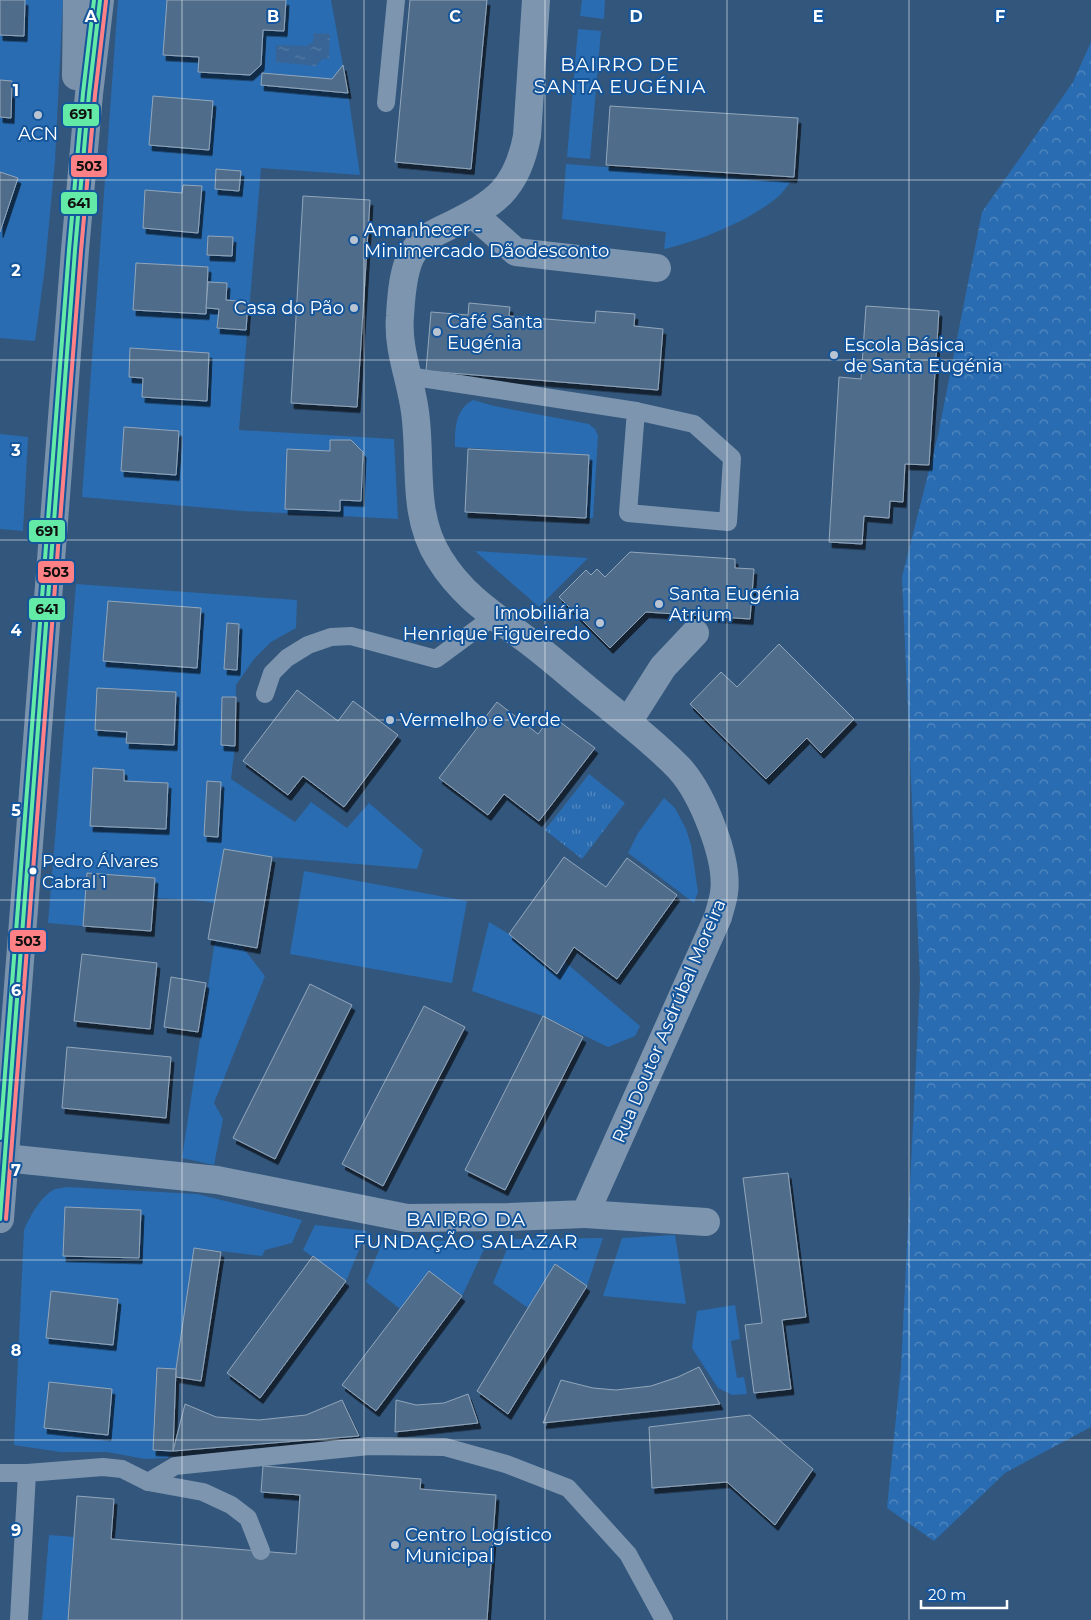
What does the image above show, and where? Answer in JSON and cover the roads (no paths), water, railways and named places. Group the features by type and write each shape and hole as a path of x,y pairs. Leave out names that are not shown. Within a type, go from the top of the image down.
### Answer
{"main road":[{"path":"75,250 77,0"},
{"path":"0,1219 75,250 89,94 100,0"}],"street":[{"name":"Rua Doutor Asdrúbal Moreira","path":"536,0 527,136 523,157 514,177 506,189 473,214 427,238 413,252 409,260 399,319 400,338 415,412 420,496 424,524 432,546 449,574 464,592 493,617 524,638 628,722 680,769 698,797 713,829 720,855 724,892 718,916 585,1214"},
{"path":"473,214 516,252 657,268"},
{"path":"628,722 662,667 695,633"},
{"path":"5,1158 217,1180 407,1218 585,1214 706,1222"}],"lane":[{"path":"386,102 396,0"},
{"path":"408,376 636,411 694,424 732,458 728,522 628,513 636,411"},
{"path":"265,694 272,673 287,658 308,645 331,637 351,636 436,659 493,617"},
{"path":"148,1482 175,1466 369,1446 445,1447 506,1464 568,1488 628,1554 664,1620"},
{"path":"0,1473 27,1473 103,1467 122,1469 148,1482 203,1492 231,1505 248,1518 261,1551"},
{"path":"18,1620 27,1473"}],"water":[{"path":"314,33 330,34 329,59 322,59 316,66 276,62 276,45 306,46 313,42"}],"place":[{"name":"ACN","path":"38,115"},
{"name":"Amanhecer - Minimercado Dãodesconto","path":"354,240"},
{"name":"Casa do Pão","path":"354,308"},
{"name":"Café Santa Eugénia","path":"437,332"},
{"name":"Escola Básica de Santa Eugénia","path":"834,355"},
{"name":"Santa Eugénia Atrium","path":"659,604"},
{"name":"Imobiliária Henrique Figueiredo","path":"600,623"},
{"name":"Vermelho e Verde","path":"390,720"},
{"name":"Pedro Álvares Cabral 1","path":"33,871"},
{"name":"Centro Logístico Municipal","path":"395,1545"}],"district":[{"name":"BAIRRO DE SANTA EUGÉNIA","path":"620,75"},
{"name":"BAIRRO DA FUNDAÇÃO SALAZAR","path":"466,1230"}]}
